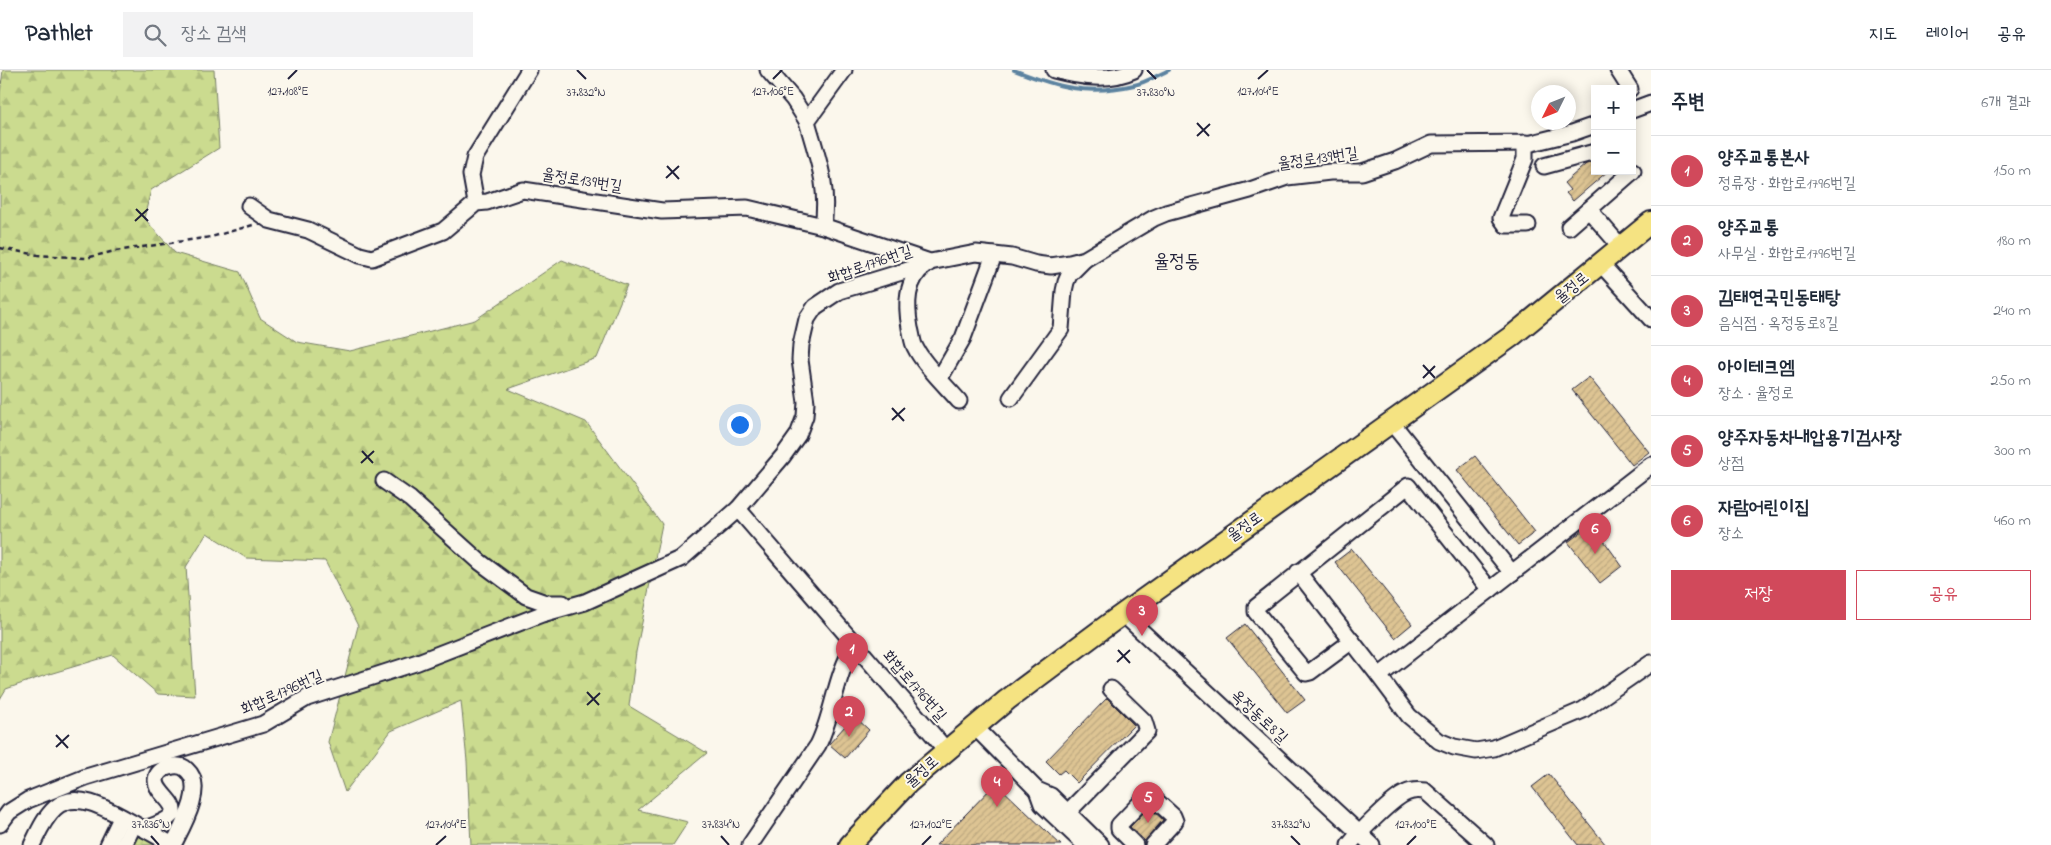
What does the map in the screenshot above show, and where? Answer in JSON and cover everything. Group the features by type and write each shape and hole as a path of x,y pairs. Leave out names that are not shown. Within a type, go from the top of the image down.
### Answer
{"main road":[{"name":"율정로","path":"850,845 908,783 1007,700 1123,614 1512,336 1651,222"}],"street":[{"path":"476,203 471,175 475,157 529,70"},
{"path":"768,70 793,98 807,122 824,182 826,206 823,226"},
{"path":"807,122 844,70"},
{"path":"1054,70 1080,76 1113,77 1134,70"},
{"path":"1618,70 1628,85"},
{"name":"율정로139번길","path":"1011,398 1061,329 1064,291 1069,275 1085,259 1160,215 1250,190 1287,177 1330,172 1362,172 1394,161 1431,144 1532,142 1572,133 1591,126"},
{"path":"1528,225 1506,225 1501,218 1532,142 1551,164 1591,153"},
{"path":"1569,227 1630,175"},
{"name":"율정로139번길","path":"249,206 269,220 308,230 360,255 372,258 443,231 476,203 487,202 523,190 662,211 747,208 823,226 930,263 976,253 1012,257 1051,266 1085,259"},
{"path":"1589,210 1622,247"},
{"path":"940,378 963,338 994,255"},
{"path":"930,263 920,269 912,281 907,305 915,347 959,401"},
{"name":"화합로1796번길","path":"0,824 9,812 28,800 86,777 263,724 307,698 418,662 542,614 585,602 682,558 738,509 794,442 805,416 806,402 800,360 801,345 807,320 815,307 839,290 930,263"},
{"path":"1601,264 1651,319"},
{"path":"1392,423 1512,573"},
{"path":"1378,676 1651,465"},
{"name":"화합로1796번길","path":"384,481 410,499 480,562 526,596 546,603 585,602"},
{"path":"1352,641 1306,673 1262,619 1255,609 1256,605 1408,486 1490,590"},
{"name":"화합로1796번길","path":"738,509 947,751"},
{"path":"1298,572 1409,716 1439,742 1454,747 1476,751 1494,748 1583,710 1651,663"},
{"name":"옥정동로8길","path":"1123,614 1372,845"},
{"path":"750,845 818,745 826,728 846,658 855,645"},
{"path":"1068,812 1147,731 1144,721 1111,689"},
{"path":"975,727 1037,790 1051,796 1101,845"},
{"path":"32,845 48,816 56,808 73,800 89,802 133,824 173,845 192,800 194,782 192,776 181,766 166,768 158,774 156,783 158,788 171,801 172,811 168,820 164,823 133,824 108,845"},
{"path":"1037,790 1042,804 1086,845"},
{"path":"1349,845 1359,833 1403,794 1412,790 1425,791 1486,845"},
{"path":"1135,845 1119,829 1119,825 1145,798 1151,796 1173,816 1175,822 1153,845"},
{"path":"124,845 133,824"},
{"path":"1110,845 1123,833"}],"path":[{"path":"0,248 38,255 86,258 115,251 211,237 269,220"}],"green space":[{"path":"3,70 214,70 219,148 151,190 144,218 175,253 240,272 260,318 297,342 350,351 475,320 562,260 627,285 597,358 508,389 586,422 662,524 636,652 629,706 707,753 638,810 688,822 673,845 471,845 467,761 461,701 391,731 345,792 328,742 358,626 325,561 246,558 207,533 186,567 195,696 158,694 113,655 6,689 0,699 0,94"},
{"path":"138,837 145,838 156,845 130,845"}],"building":[{"path":"1591,163 1591,175 1603,175 1573,201 1566,193 1570,190 1564,183 1586,164"},
{"path":"1589,377 1649,452 1632,465 1572,390"},
{"path":"1475,456 1535,532 1518,545 1457,470"},
{"path":"1592,524 1622,566 1600,583 1568,542"},
{"path":"1352,549 1412,624 1395,638 1335,562"},
{"path":"1245,624 1305,700 1287,713 1227,638"},
{"path":"1107,698 1134,725 1077,783 1064,770 1059,774 1046,761"},
{"path":"854,716 869,730 845,758 829,744"},
{"path":"1549,774 1606,845 1578,845 1532,787"},
{"path":"996,783 1047,832 1061,845 936,845"},
{"path":"1149,807 1163,820 1145,841 1130,827"}],"waterway":[{"path":"1014,70 1058,85 1087,90 1101,90 1138,84 1169,70"}],"place":[{"name":"자람어린이집","path":"1595,554"},
{"name":"김태연국민동태탕","path":"1142,636"},
{"name":"양주교통본사","path":"852,674"},
{"name":"양주교통","path":"849,737"},
{"name":"아이테크엠","path":"997,807"},
{"name":"양주자동차내압용기검사장","path":"1148,823"}],"district":[{"name":"율정동","path":"1177,262"}]}
